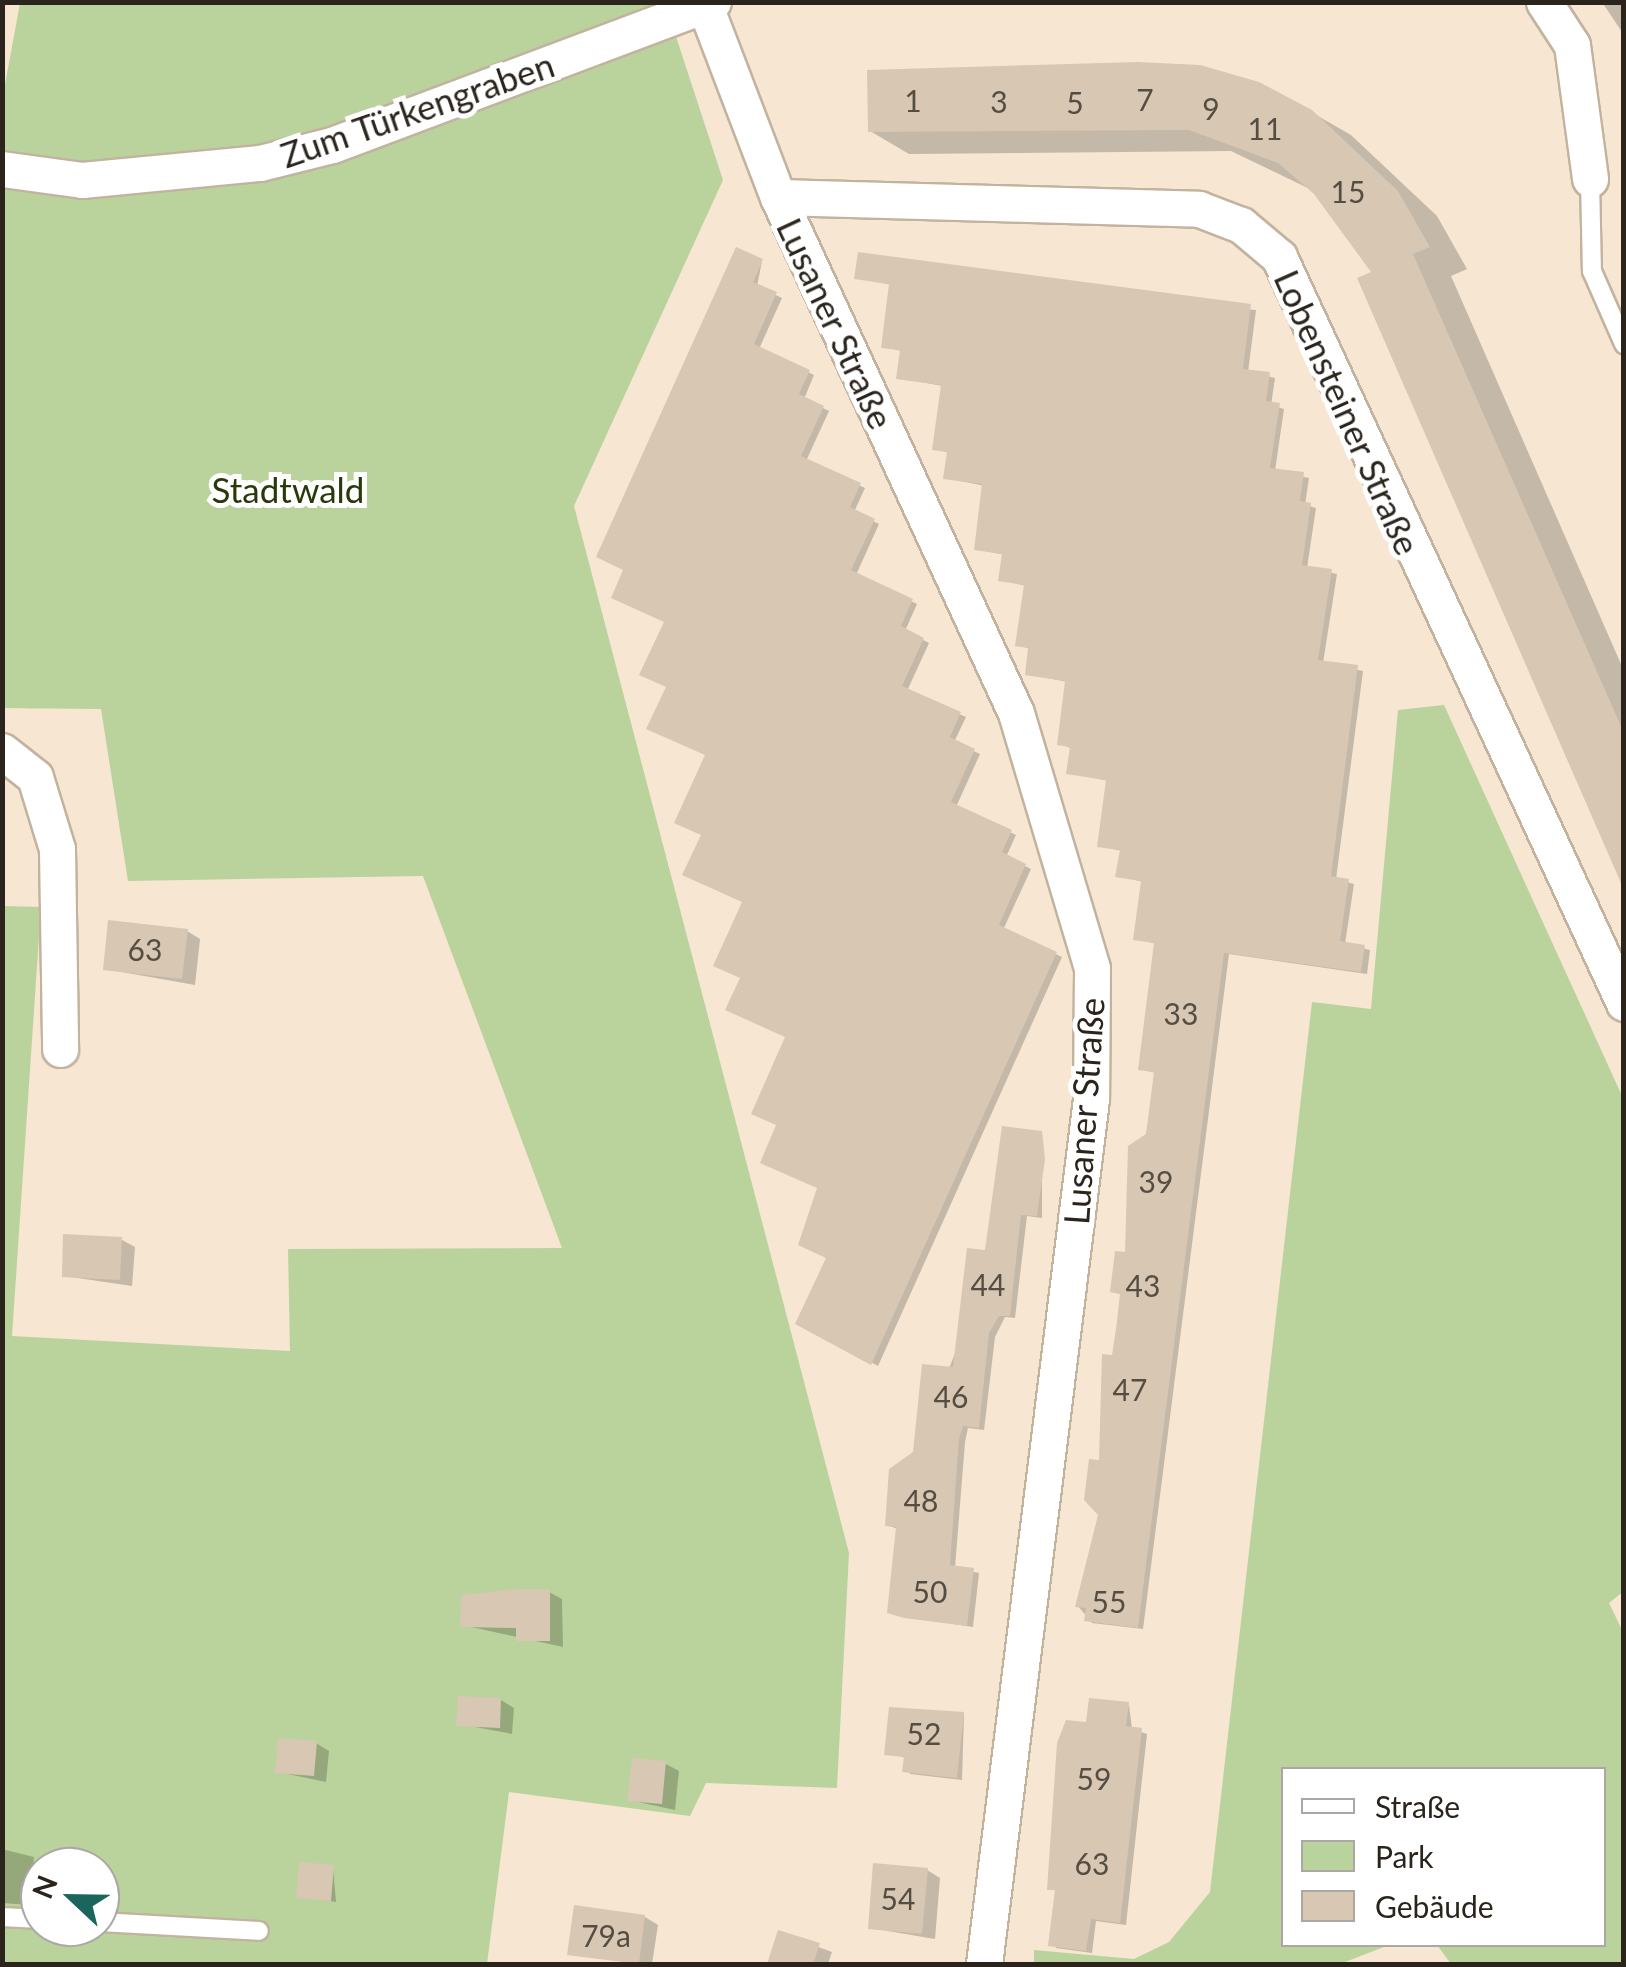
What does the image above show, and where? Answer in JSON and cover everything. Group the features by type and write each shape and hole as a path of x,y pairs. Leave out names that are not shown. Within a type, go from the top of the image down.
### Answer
{"street":[{"path":"1544,2 1572,45 1590,179"},
{"path":"707,4 778,196"},
{"name":"Zum Türkengraben","path":"2,169 82,180 260,163 707,4"},
{"name":"Lobensteiner Straße","path":"778,196 1200,208 1241,225 1279,257 1624,1003"},
{"name":"Lusaner Straße","path":"778,196 1016,713 1092,968 1091,1099 984,1964"},
{"path":"2,750 35,777 57,849 60,1049"}],"lane":[{"path":"1590,179 1592,271 1624,344"},
{"path":"120,1923 259,1930"}],"green space":[{"name":"Stadtwald","path":"20,3 665,3 723,180 574,506 849,1553 837,1788 706,1783 690,1816 509,1792 487,1964 3,1964 3,906 41,907 12,1336 290,1351 288,1249 562,1248 423,876 128,881 101,709 3,708 2,101"},
{"path":"1444,705 1623,1098 1624,1591 1609,1603 1624,1634 1623,1964 1451,1964 1438,1947 1606,1947 1606,1767 1281,1767 1281,1947 1384,1947 1340,1964 1034,1964 1034,1950 1134,1959 1169,1942 1210,1892 1312,1002 1371,1009 1398,710"}],"building":[{"path":"1138,62 1200,65 1259,82 1312,110 1398,191 1430,247 1413,254 1624,733 1624,890 1357,278 1371,272 1314,194 1278,163 1189,130 868,132 867,70"},
{"path":"736,247 763,259 753,282 777,292 754,344 810,370 799,394 824,406 801,456 861,483 850,507 875,519 851,570 913,599 901,626 924,638 902,686 961,712 950,737 975,749 951,802 1012,830 1002,852 1026,864 999,925 1057,952 871,1365 795,1324 826,1258 798,1245 817,1188 760,1163 776,1125 751,1114 785,1037 725,1010 740,978 713,966 742,902 682,875 701,835 674,823 705,755 646,729 666,687 639,675 664,622 611,598 623,570 596,557"},
{"path":"858,252 1251,304 1243,369 1270,372 1266,401 1280,403 1270,468 1304,472 1300,501 1311,503 1302,565 1332,569 1318,660 1358,665 1331,876 1349,879 1340,941 1365,945 1361,972 1224,953 1138,1628 1084,1621 1086,1608 1075,1607 1098,1515 1084,1500 1089,1459 1099,1460 1102,1354 1112,1355 1116,1329 1120,1294 1110,1292 1115,1251 1125,1252 1128,1146 1146,1134 1154,1072 1138,1070 1154,943 1133,940 1141,881 1115,877 1120,850 1097,847 1106,780 1066,774 1070,747 1057,745 1065,681 1025,675 1028,648 1015,646 1024,585 998,581 1002,554 974,550 982,484 943,479 947,452 932,450 941,385 896,379 900,350 881,348 889,284 854,279"},
{"path":"108,920 188,929 182,979 103,970"},
{"path":"1002,1126 1042,1131 1045,1159 1037,1216 1021,1215 1010,1316 999,1316 989,1333 979,1428 963,1426 959,1439 950,1565 974,1568 967,1626 904,1618 887,1613 896,1527 885,1526 889,1469 913,1452 922,1364 953,1367 967,1248 985,1250"},
{"path":"63,1234 122,1237 120,1280 62,1277"},
{"path":"550,1589 550,1641 516,1641 516,1628 460,1627 461,1595"},
{"path":"458,1696 501,1698 500,1728 456,1726"},
{"path":"1089,1698 1129,1702 1126,1726 1142,1728 1120,1923 1091,1919 1086,1951 1048,1946 1055,1890 1047,1890 1057,1743 1066,1720 1086,1722"},
{"path":"889,1707 964,1712 957,1778 902,1772 904,1757 884,1755"},
{"path":"278,1738 317,1741 314,1776 275,1773"},
{"path":"632,1758 666,1761 662,1804 627,1801"},
{"path":"299,1862 334,1865 331,1901 296,1898"},
{"path":"873,1863 928,1868 922,1934 868,1929"},
{"path":"574,1905 645,1915 639,1964 567,1955"},
{"path":"778,1930 820,1943 813,1964 767,1964"}]}
